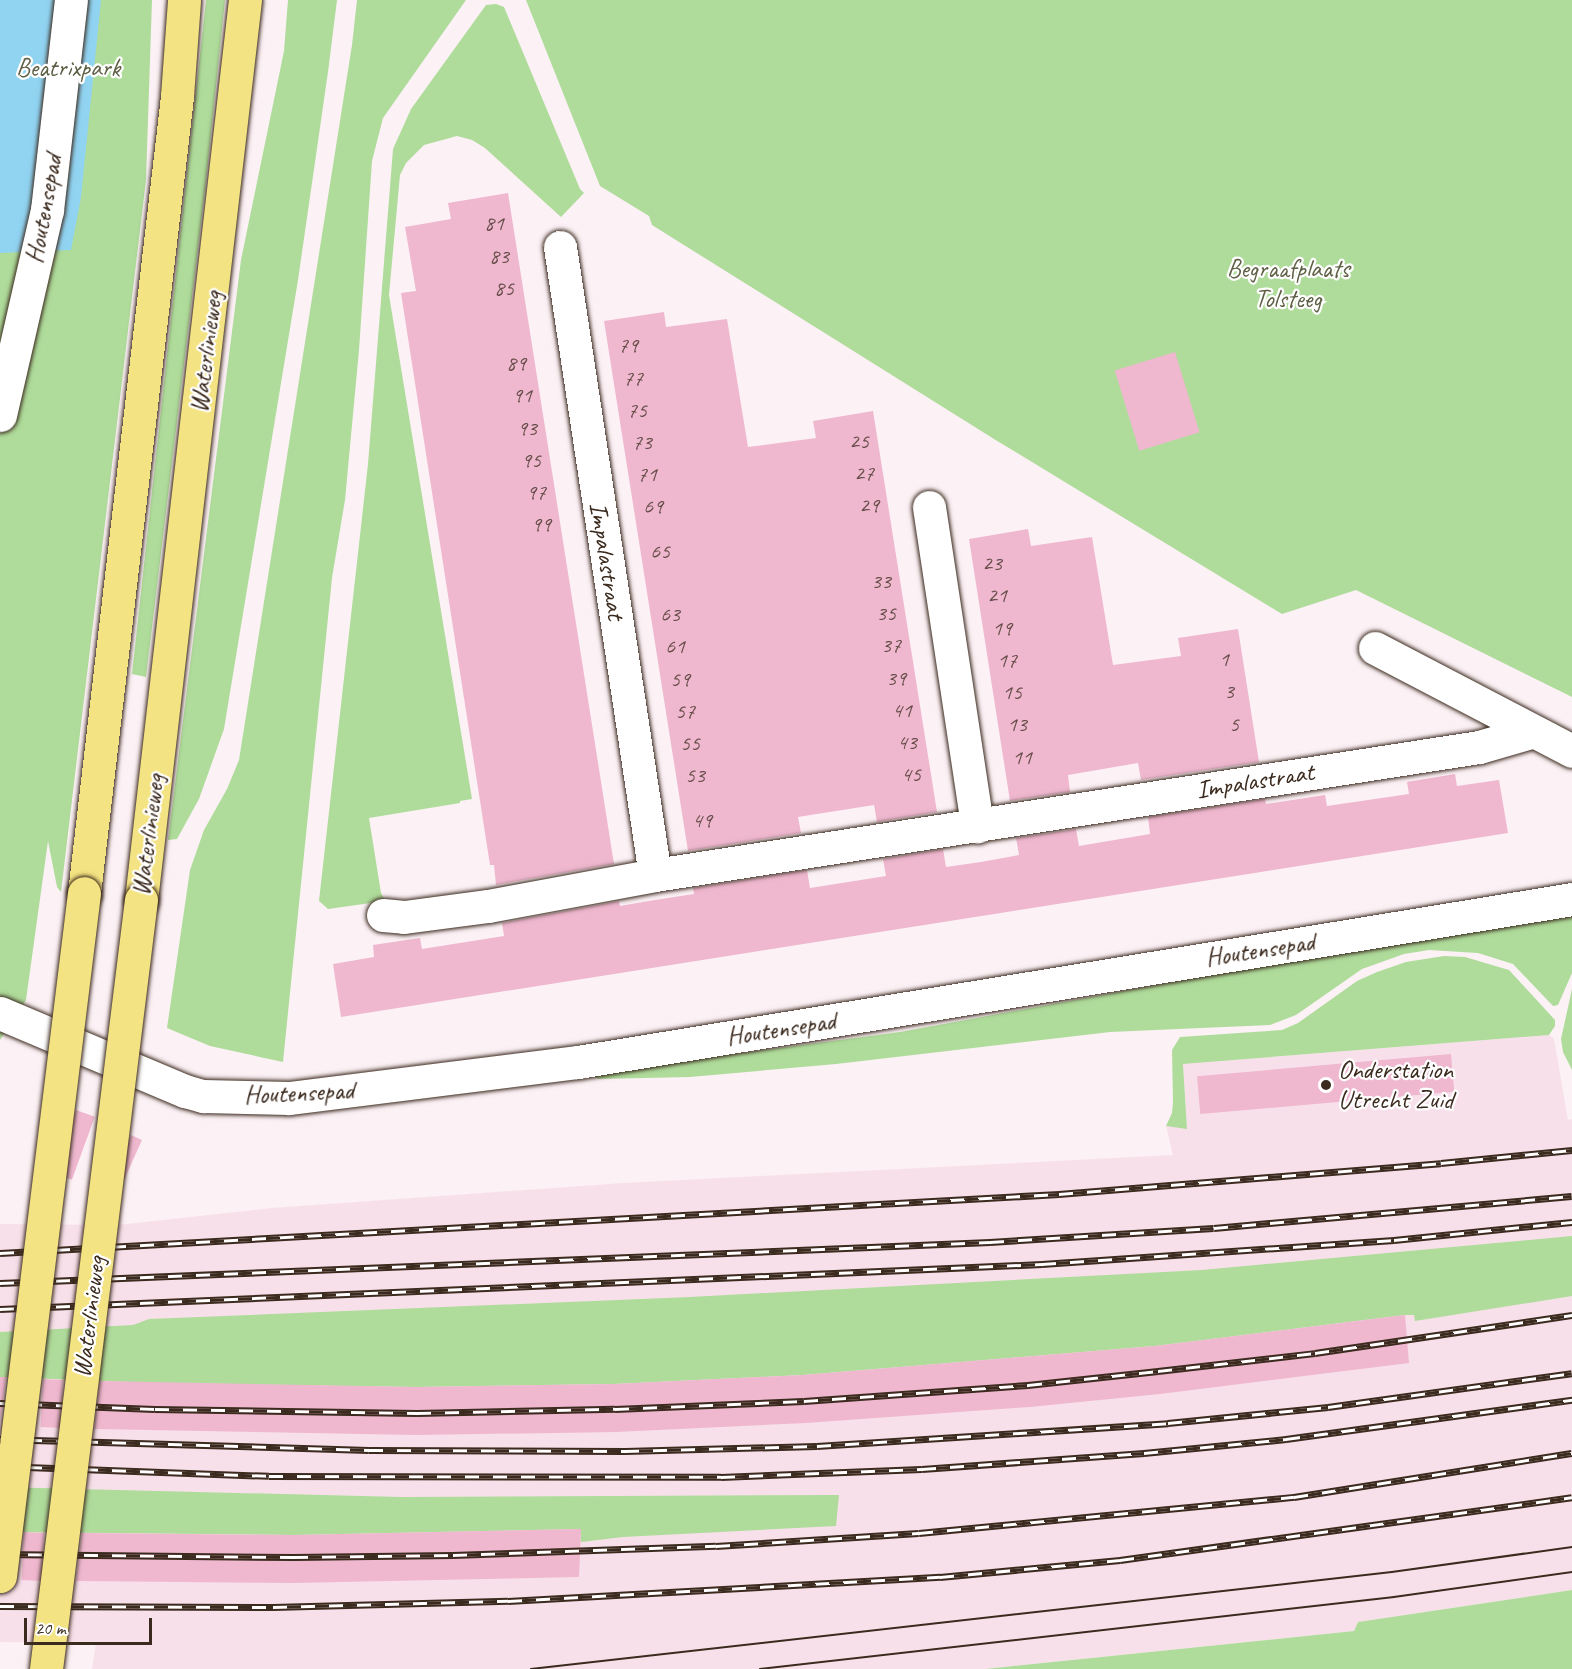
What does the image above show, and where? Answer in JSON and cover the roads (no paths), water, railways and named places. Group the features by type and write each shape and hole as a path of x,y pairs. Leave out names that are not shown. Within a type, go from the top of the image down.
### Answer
{"main road":[{"path":"0,1576 84,893 177,96 184,0"},
{"name":"Waterlinieweg","path":"46,1669 141,900 245,0"}],"street":[{"name":"Houtensepad","path":"0,415 47,210 71,0"},
{"name":"Impalastraat","path":"560,248 655,875"},
{"path":"928,507 977,826"},
{"path":"1375,648 1572,752"},
{"name":"Impalastraat","path":"383,915 423,915 488,906 655,875 1479,747 1531,732"},
{"name":"Houtensepad","path":"0,1013 185,1091 203,1096 289,1098 578,1062 1572,899"}],"water":[{"path":"0,0 101,0 81,197 71,250 0,253"}],"tram line":[{"path":"531,1669 1392,1572 1572,1547"},
{"path":"760,1669 1394,1597 1572,1572"}],"railway":[{"path":"0,1253 1059,1194 1572,1150"},
{"path":"0,1283 990,1242 1214,1228 1572,1196"},
{"path":"0,1309 1042,1264 1394,1240 1572,1222"},
{"path":"0,1403 155,1409 417,1413 615,1409 804,1401 1028,1385 1158,1371 1315,1353 1572,1315"},
{"path":"0,1439 369,1450 625,1451 817,1446 1168,1423 1328,1407 1572,1373"},
{"path":"0,1466 269,1476 721,1477 922,1469 1144,1453 1286,1439 1572,1400"},
{"path":"0,1554 294,1557 453,1555 716,1546 919,1533 1294,1497 1572,1453"},
{"path":"0,1606 273,1607 508,1601 940,1577 1120,1560 1572,1497"}],"place":[{"name":"Onderstation Utrecht Zuid","path":"1326,1085"}],"park label":[{"name":"Beatrixpark","path":"68,68"},
{"name":"Begraafplaats Tolsteeg","path":"1288,284"}]}
